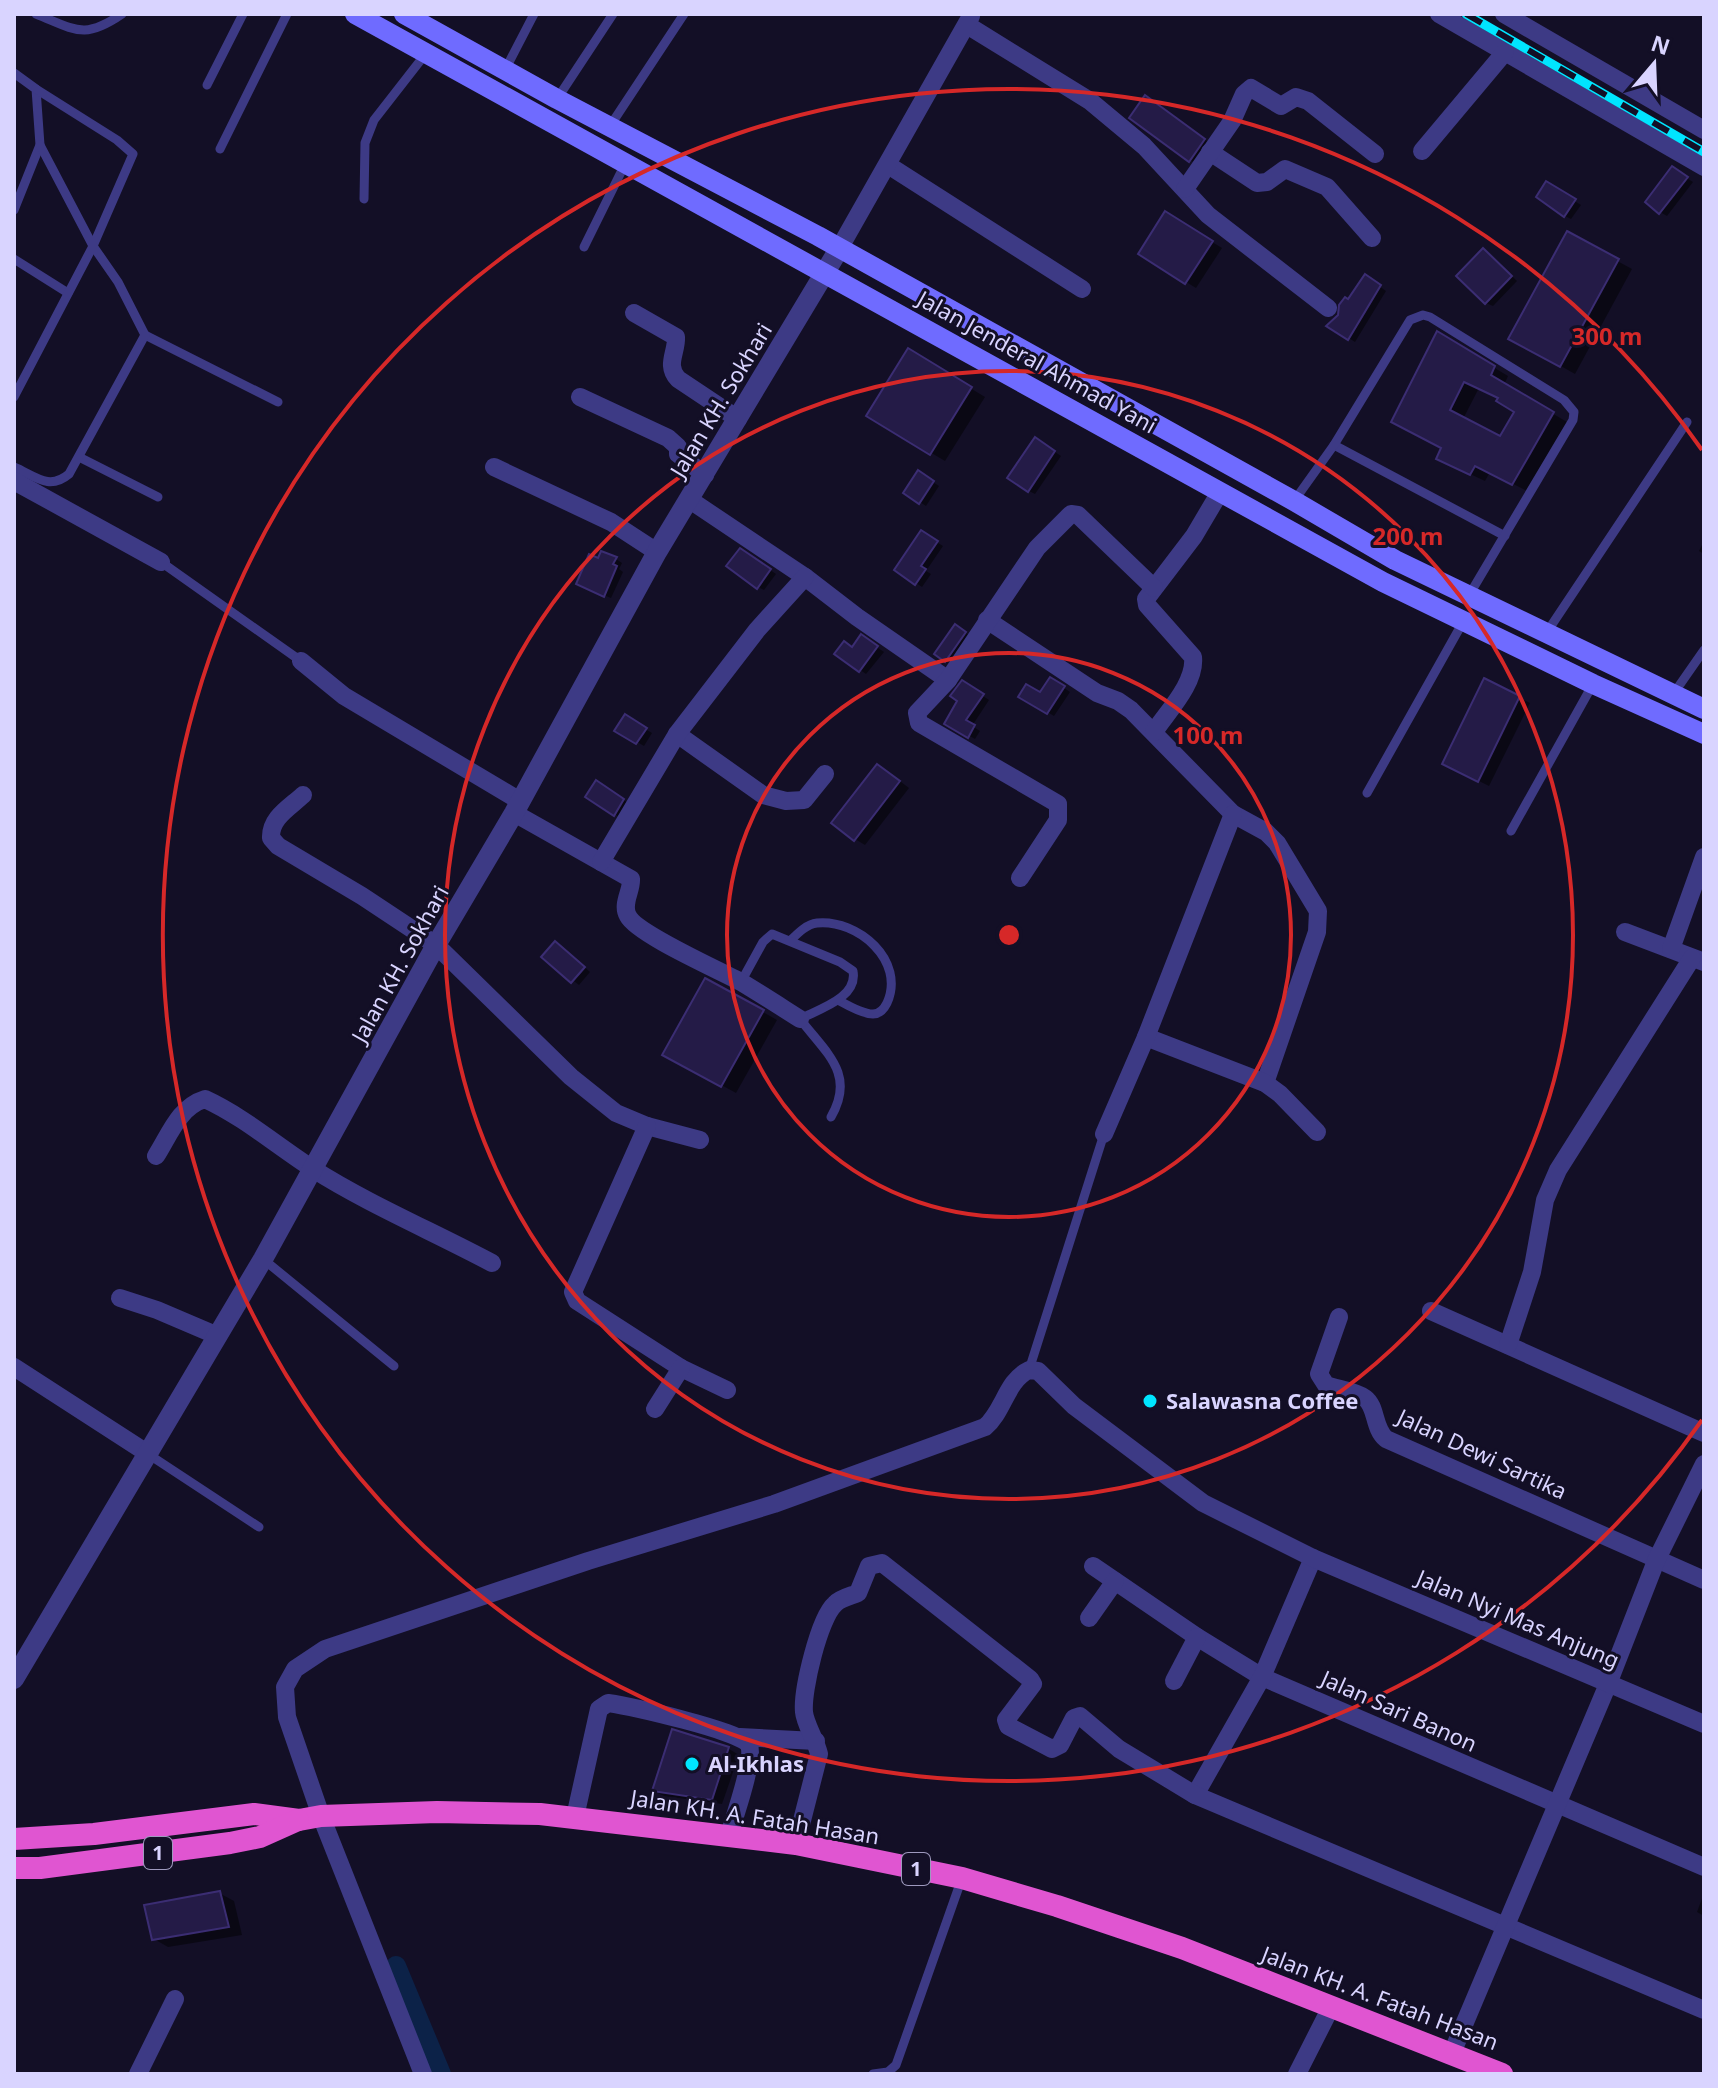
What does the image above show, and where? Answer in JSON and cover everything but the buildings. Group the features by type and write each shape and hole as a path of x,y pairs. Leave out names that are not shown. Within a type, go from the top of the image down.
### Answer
{"highway":[{"name":"Jalan KH. A. Fatah Hasan","path":"14,1839 94,1834 254,1814 310,1818 437,1812 575,1817 796,1844 962,1878 1057,1906 1182,1948 1502,2074"},
{"name":"1","path":"14,1868 40,1868 230,1843 260,1837 310,1818"},
{"path":"14,1882 40,1868"}],"main road":[{"name":"Jalan Jenderal Ahmad Yani","path":"355,14 1383,582 1704,734"},
{"name":"Jalan Jenderal Ahmad Yani","path":"402,14 839,249 1395,560 1704,709"},
{"path":"1383,582 1395,560"}],"street":[{"path":"1439,14 1704,167"},
{"path":"1504,14 1704,130"},
{"path":"839,249 970,19 1090,101 1144,146 1208,215 1328,308"},
{"path":"1422,151 1505,52"},
{"path":"1185,189 1232,121 1244,94 1251,88 1281,106 1296,97 1308,101 1375,154"},
{"path":"1210,152 1257,183 1267,182 1285,169 1297,177 1327,187 1372,238"},
{"path":"888,165 1082,289"},
{"name":"Jalan KH. Sokhari","path":"14,1679 263,1259 657,552 839,249"},
{"path":"634,313 676,337 672,365 678,379 738,419"},
{"path":"580,397 668,438 678,447 682,459 705,475"},
{"path":"494,467 611,522 657,552"},
{"path":"14,481 161,562"},
{"path":"1154,732 1189,679 1194,665 1193,657 1147,605 1146,599 1194,536 1220,492"},
{"path":"690,500 805,577 948,680"},
{"path":"1020,878 1058,820 1058,804 919,723 917,713 948,680 1037,548 1071,514 1078,515 1154,588"},
{"path":"601,862 677,734 757,630 805,577"},
{"path":"987,620 1097,693 1118,701 1154,732 1233,814 1266,832 1277,843 1318,911 1317,932 1265,1083"},
{"path":"301,661 344,696 631,879 627,916 642,929 741,982 800,1019"},
{"path":"677,734 763,795 786,801 804,800 825,774"},
{"path":"303,795 276,819 270,831 271,838 278,846 436,945 571,1077 616,1113 647,1126 700,1140"},
{"path":"1104,1134 1146,1037 1233,814"},
{"path":"1671,949 1704,857"},
{"path":"1508,1345 1532,1272 1545,1200 1558,1170 1698,960 1625,932"},
{"path":"1146,1037 1265,1083 1317,1132"},
{"path":"156,1156 183,1111 192,1103 205,1099 222,1107 313,1169 492,1263"},
{"path":"647,1126 573,1292 577,1301 681,1368 727,1390"},
{"path":"120,1298 218,1336"},
{"path":"1431,1311 1704,1433"},
{"name":"Jalan Dewi Sartika","path":"1339,1317 1319,1374 1326,1385 1363,1396 1368,1401 1377,1428 1386,1439 1704,1580"},
{"path":"14,1367 147,1453"},
{"path":"655,1409 681,1368"},
{"path":"423,2074 310,1818 287,1717 285,1687 295,1669 325,1649 617,1552 786,1500 985,1427 996,1416 1014,1381 1029,1370"},
{"name":"Jalan Nyi Mas Anjung","path":"1029,1370 1038,1371 1074,1406 1203,1503 1313,1558 1704,1724"},
{"path":"1452,2053 1608,1684 1656,1561 1704,1464"},
{"path":"1195,1795 1262,1677 1313,1558"},
{"path":"796,1844 819,1754 804,1713 815,1643 825,1618 836,1602 858,1593 869,1566 882,1563 1030,1679 1033,1684 1006,1720 1008,1726 1052,1749 1060,1745 1074,1718 1080,1716 1119,1749 1195,1795 1704,2010"},
{"name":"Jalan Sari Banon","path":"1093,1566 1262,1677 1704,1867"},
{"path":"1089,1618 1115,1581"},
{"path":"1174,1681 1197,1637"},
{"path":"575,1817 599,1709 604,1704 697,1724 740,1737 816,1741"},
{"path":"729,1835 750,1757 750,1747 740,1737"},
{"path":"138,2074 175,1999"},
{"path":"1297,2074 1331,2007"}],"lane":[{"path":"36,14 81,32 103,27 122,14"},
{"path":"207,85 243,14"},
{"path":"220,149 287,14"},
{"path":"390,33 402,14"},
{"path":"505,70 534,14"},
{"path":"557,99 613,14"},
{"path":"610,126 684,14"},
{"path":"364,199 365,143 374,120 427,52"},
{"path":"14,73 117,140 133,154 93,246 14,397"},
{"path":"36,89 40,145 93,246 118,282 145,335 278,402"},
{"path":"14,210 40,145"},
{"path":"584,247 626,162"},
{"path":"14,259 68,293"},
{"path":"1294,501 1334,445 1410,320 1423,315 1430,317 1564,400 1574,412 1573,420 1468,597"},
{"path":"14,467 50,484 59,483 69,474 145,335"},
{"path":"1545,634 1687,422"},
{"path":"1334,445 1505,536"},
{"path":"79,457 158,497"},
{"path":"161,562 301,661"},
{"path":"1367,793 1463,622"},
{"path":"1673,695 1704,650"},
{"path":"1511,831 1593,684"},
{"path":"791,940 816,923 835,925 878,946 892,979 883,1010 866,1013 838,1000"},
{"path":"741,982 763,942 772,934 840,962 853,971 852,984 838,1000 800,1019 837,1069 843,1085 840,1101 831,1117"},
{"path":"1029,1370 1104,1134"},
{"path":"263,1259 394,1366"},
{"path":"147,1453 259,1527"},
{"path":"873,2074 888,2072 896,2065 962,1878"}],"waterway":[{"path":"396,1966 441,2074"}],"railway":[{"path":"1466,14 1704,152"}],"place":[{"name":"Salawasna Coffee","path":"1150,1401"},
{"name":"Al-Ikhlas","path":"692,1764"}]}
